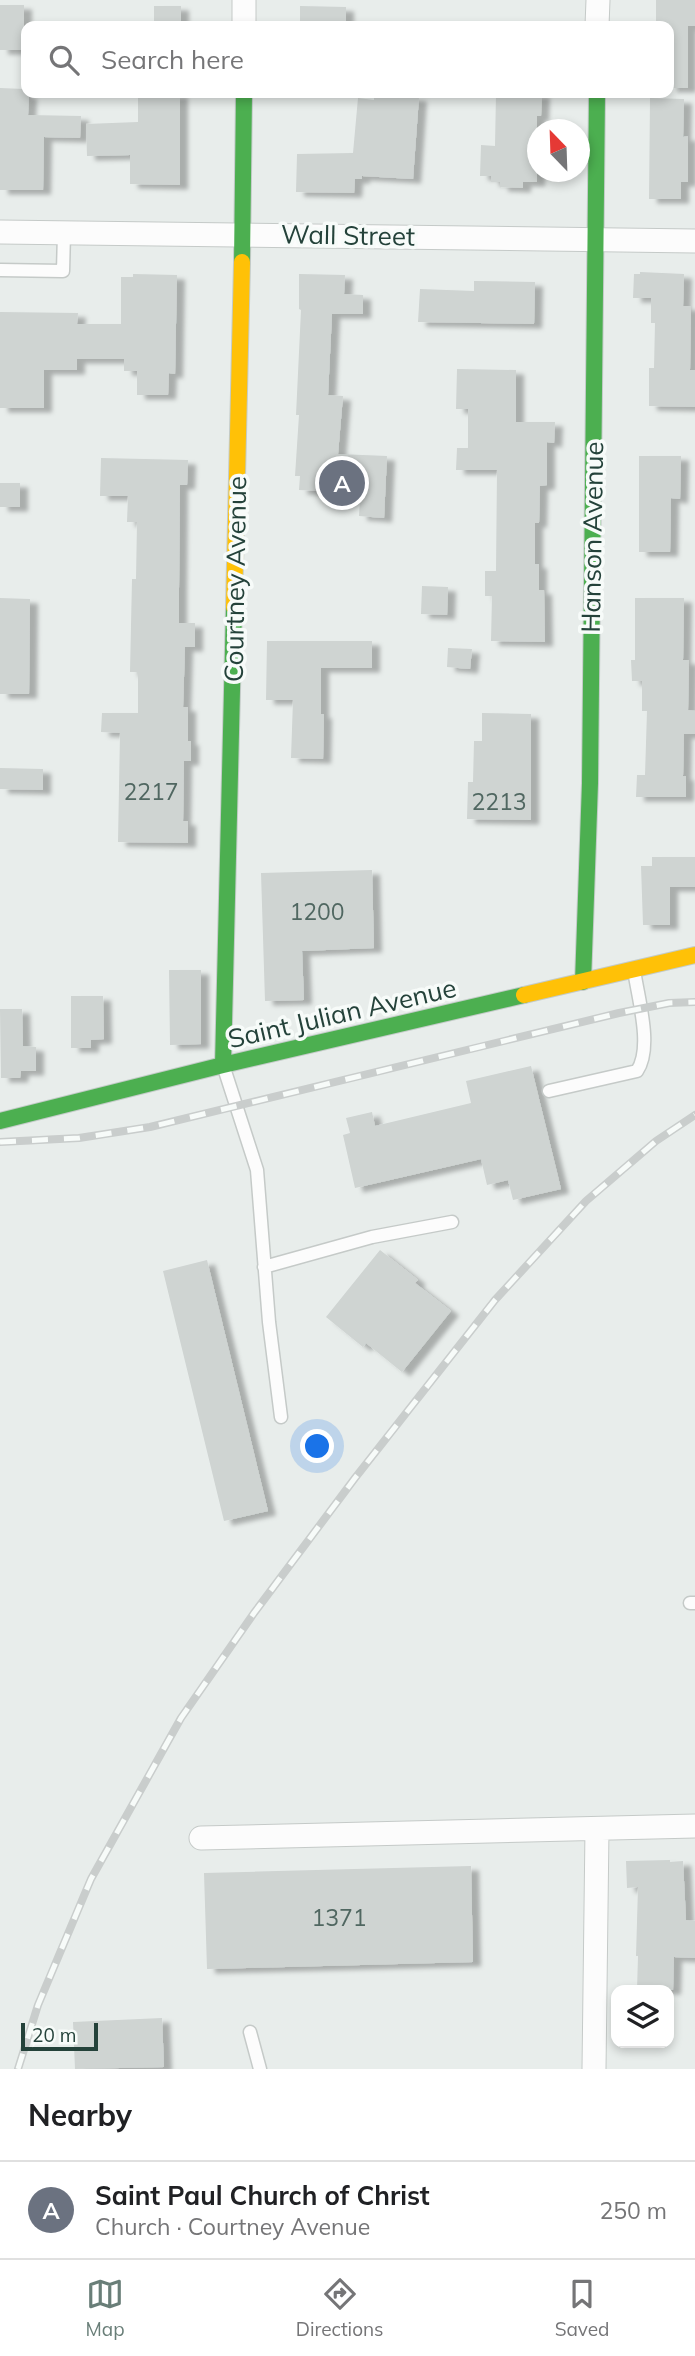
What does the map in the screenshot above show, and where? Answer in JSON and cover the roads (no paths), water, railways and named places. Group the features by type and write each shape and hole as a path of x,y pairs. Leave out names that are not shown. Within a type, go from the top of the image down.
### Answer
{"street":[{"path":"244,0 244,21"},
{"path":"597,21 598,0"},
{"name":"Courtney Avenue","path":"223,1065 244,98"},
{"name":"Hanson Avenue","path":"583,982 590,783 597,98"},
{"name":"Wall Street","path":"0,232 695,241"},
{"name":"Saint Julian Avenue","path":"0,1121 223,1065 695,955"},
{"path":"201,1838 695,1826"},
{"path":"594,2069 597,1829"}],"lane":[{"path":"0,270 63,271 64,233"},
{"path":"549,1091 636,1071 642,1063 645,1036 634,970"},
{"path":"223,1065 257,1170 264,1267 281,1417"},
{"path":"264,1267 372,1237 452,1222"},
{"path":"250,2032 260,2069"}],"railway":[{"path":"0,1142 79,1138 150,1127 619,1013 669,1003 695,1002"},
{"path":"18,2069 38,2005 91,1879 181,1718 254,1613 355,1478 495,1300 586,1201 656,1141 695,1115"}],"place":[{"name":"Saint Paul Church of Christ","path":"342,483"}]}
